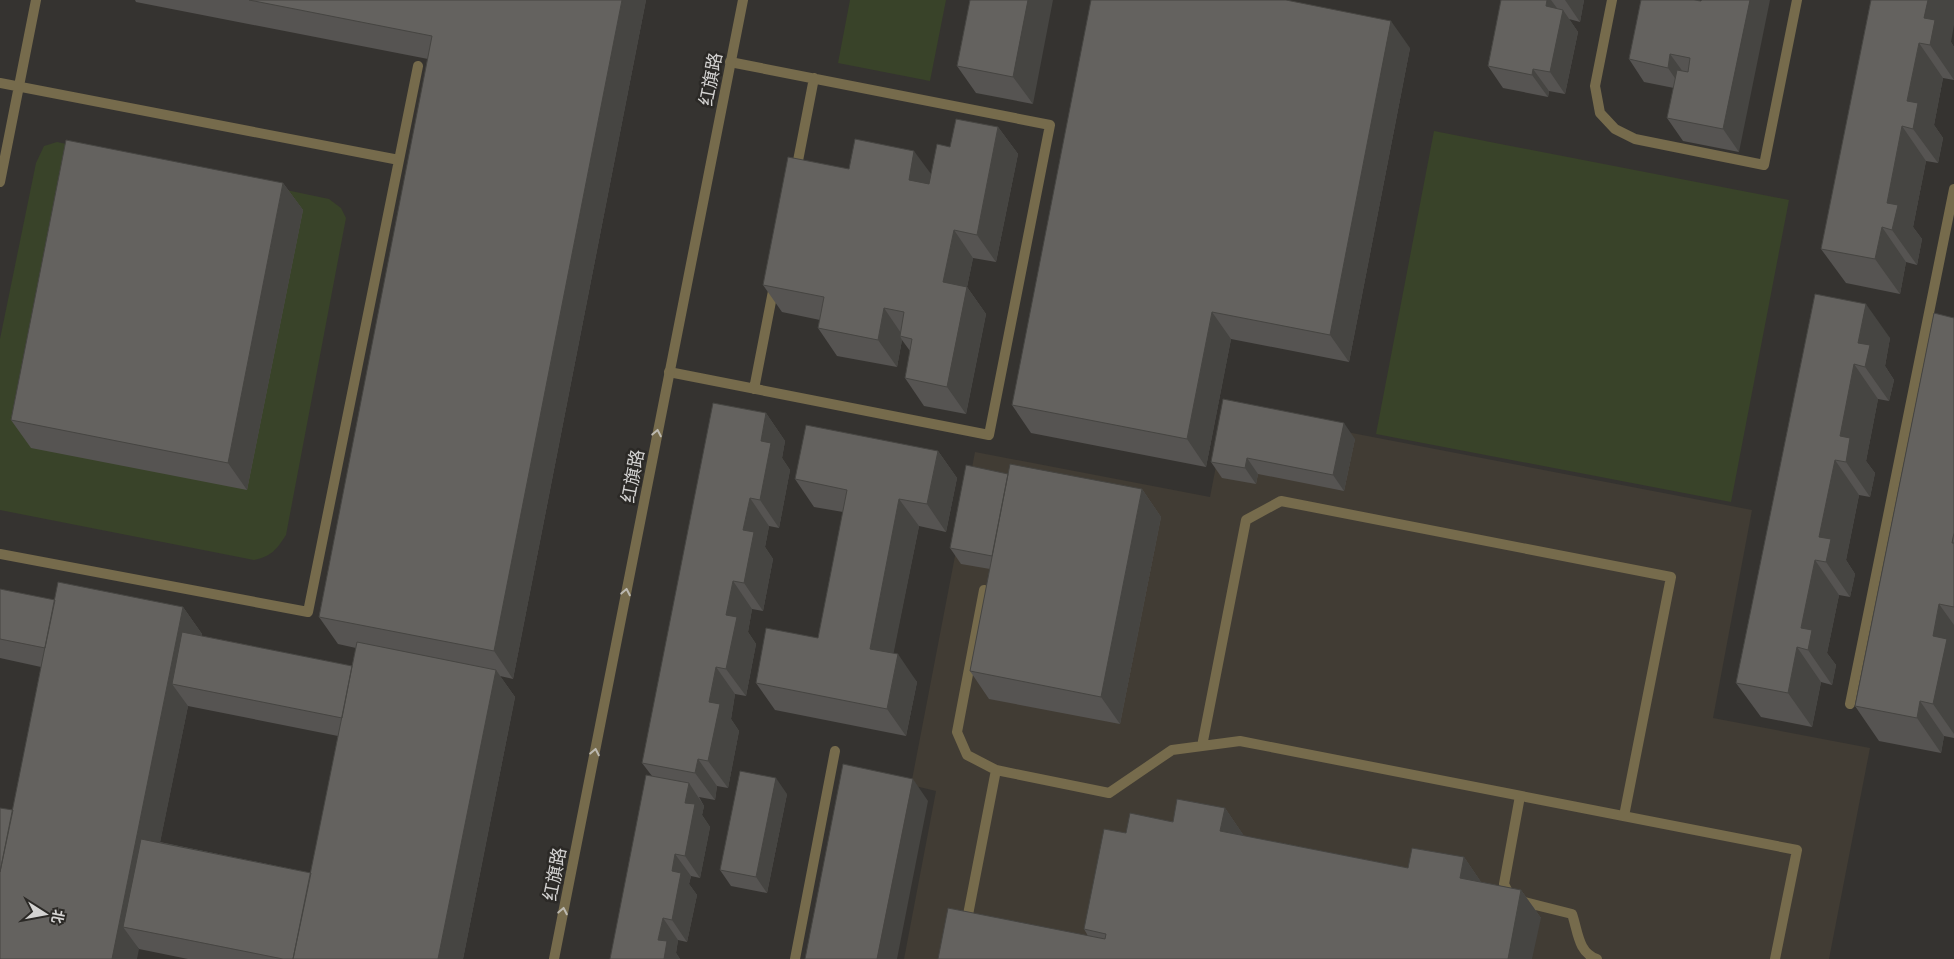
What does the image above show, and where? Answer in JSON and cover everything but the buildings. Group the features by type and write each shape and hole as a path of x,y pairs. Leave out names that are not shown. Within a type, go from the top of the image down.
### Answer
{"street":[{"path":"0,182 36,0"},
{"name":"红旗路","path":"554,959 743,0"},
{"path":"1612,0 1595,86 1600,114 1615,129 1635,139 1764,165 1797,0"},
{"path":"669,372 989,435 1050,125 730,62"},
{"path":"0,554 308,612 418,66"},
{"path":"794,185 814,78"},
{"path":"0,83 399,160"},
{"path":"1850,704 1933,316 1954,189"},
{"path":"754,389 777,272"},
{"path":"1202,746 1246,520 1281,501 1671,577 1624,816"},
{"path":"984,590 957,732 967,755 996,770 1109,792 1172,750 1240,741 1797,850 1775,959"},
{"path":"795,959 836,751"},
{"path":"963,940 996,770"},
{"path":"1520,796 1504,884 1508,894 1520,902 1572,914 1581,946 1597,959"}],"shaded area":[{"path":"1227,409 1752,510 1713,718 1870,748 1829,959 904,959 936,791 911,785 975,452 1210,497"}],"green space":[{"path":"850,0 946,0 930,81 838,63"},
{"path":"1434,131 1789,200 1731,502 1376,434"},
{"path":"57,142 329,199 341,208 346,218 286,535 276,548 265,557 254,560 0,510 0,339 36,163 44,146"}]}
